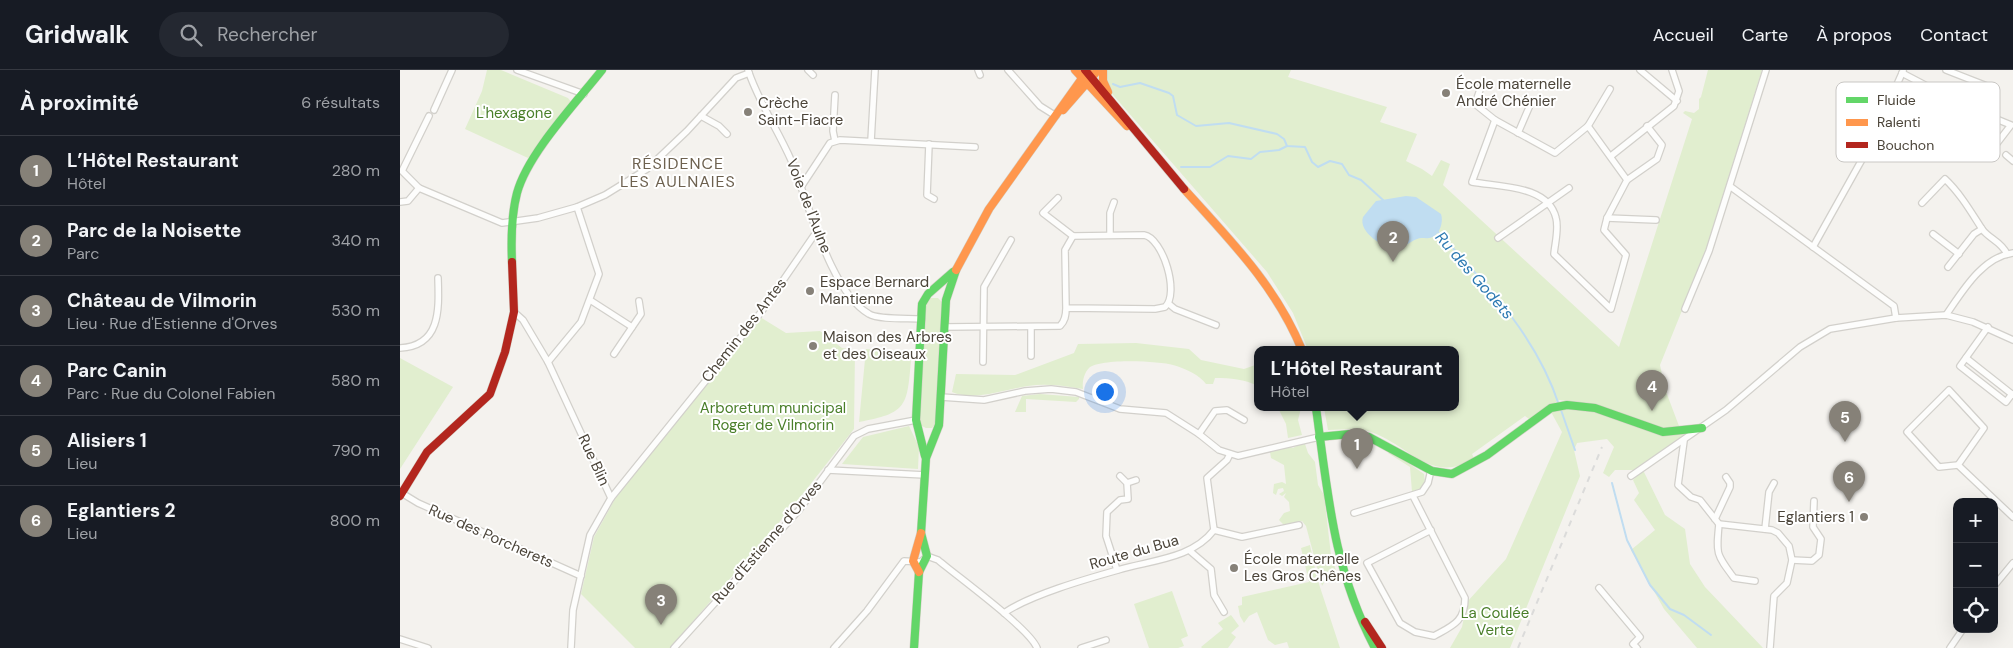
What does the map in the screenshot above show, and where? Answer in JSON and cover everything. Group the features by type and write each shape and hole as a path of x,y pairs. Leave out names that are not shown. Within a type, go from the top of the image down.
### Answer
{"street":[{"path":"434,110 452,70"},
{"path":"518,70 584,94"},
{"path":"400,494 427,452 490,394 505,352 514,312 512,221 517,194 529,167 549,137 602,70"},
{"path":"808,70 813,75"},
{"path":"871,141 875,70"},
{"path":"1008,70 1040,106 1056,116"},
{"path":"1074,70 1087,75 1116,104"},
{"path":"919,572 913,561 921,533 926,458 939,425 946,300 955,270 984,220 1056,116 1087,75 1098,70"},
{"path":"1102,70 1105,87 1157,156"},
{"path":"1640,70 1677,101"},
{"path":"1612,156 1674,106 1679,91 1672,70"},
{"path":"1685,309 1709,251 1766,70"},
{"path":"1946,70 1977,82"},
{"path":"429,116 401,169 419,188 502,223 538,218 577,207 605,195 647,169 701,116 736,78 748,72"},
{"name":"Voie de l'Aulne","path":"748,72 791,160 817,231 840,281 861,308 872,316 922,319"},
{"path":"1902,72 1922,82"},
{"path":"1087,75 1266,281 1286,314 1300,346"},
{"path":"1482,84 1475,104 1495,120 1555,153 1588,126 1610,89"},
{"path":"835,95 833,131 835,141"},
{"path":"1518,133 1531,103"},
{"path":"701,116 720,126 727,134"},
{"path":"1495,120 1472,182 1536,194 1549,203 1557,220 1554,254 1612,309 1626,256 1604,230 1607,218 1627,180 1657,159 1662,145 1647,126"},
{"path":"2000,121 2011,125 2000,139"},
{"path":"1588,126 1612,156 1627,180"},
{"path":"801,186 830,144 835,141 871,141 974,147"},
{"path":"929,144 927,195 934,199"},
{"path":"2006,155 2013,161"},
{"path":"1813,247 1860,162"},
{"path":"1922,202 1945,179 1964,200 1982,229 2010,253 1998,256 1986,265 1956,299 1946,315"},
{"path":"1731,186 1894,306 1896,318"},
{"path":"400,202 408,201 419,188"},
{"path":"1498,238 1568,188"},
{"path":"1058,198 1044,213 1073,236 1144,234 1154,240 1160,248 1172,290 1168,304"},
{"path":"1110,234 1110,213 1114,202"},
{"path":"548,362 581,322 599,274 577,207"},
{"path":"1607,218 1656,220"},
{"path":"1948,267 1974,234 1982,229"},
{"name":"Chemin des Antes","path":"611,498 762,311 817,231"},
{"path":"1932,234 1959,254"},
{"path":"945,327 1031,328 1060,326 1064,322 1066,308 1065,250 1073,236"},
{"path":"983,362 984,287 1011,240"},
{"path":"926,458 916,420 922,304 928,294 955,270"},
{"path":"400,348 418,344 432,331 439,309 438,278"},
{"path":"928,294 940,295 946,300"},
{"path":"590,300 632,328"},
{"path":"614,354 641,314 642,308 639,301"},
{"path":"1066,308 1155,309 1168,304"},
{"path":"1168,304 1179,311 1216,325"},
{"name":"Rue Blin","path":"514,312 523,320 548,362 611,498 590,535 574,610 571,648"},
{"path":"1770,648 1774,596 1787,583 1792,560 1789,546 1778,533 1766,529 1718,521 1700,500 1691,497 1678,485 1682,442 1702,428 1813,337 1840,326 1896,318 1946,315 1988,328 2013,340"},
{"path":"1031,328 1031,356"},
{"path":"1966,358 2012,394 2006,402 1960,366 1988,328"},
{"path":"941,397 984,400 1025,391 1062,389 1076,392 1120,409 1166,413 1199,434 1219,450 1238,456 1319,437 1353,434 1367,436 1384,442 1440,474 1453,474 1479,459 1551,408 1581,404 1670,433 1679,432 1690,427 1702,428"},
{"path":"1949,390 1984,428 1958,465 1939,468 1907,432 1949,390"},
{"path":"1199,434 1215,411 1227,410 1244,420"},
{"path":"1316,411 1337,558 1362,626 1375,648"},
{"name":"Rue d'Estienne d'Orves","path":"674,648 799,510 828,470 859,433 868,429 916,420"},
{"path":"1631,476 1702,428"},
{"path":"919,431 928,433 936,431"},
{"path":"1230,454 1227,460 1207,478 1214,530 1242,538 1299,525"},
{"path":"1958,465 2013,518"},
{"path":"828,470 925,476"},
{"path":"1354,514 1414,496 1426,488 1430,470"},
{"path":"1117,570 1106,536 1107,512 1120,500 1128,499 1127,482 1120,476"},
{"path":"1726,477 1730,487 1718,521 1716,550 1718,556 1734,578 1755,581"},
{"path":"1127,482 1136,480"},
{"path":"1766,529 1769,492 1774,483"},
{"name":"Rue des Porcherets","path":"400,494 581,576"},
{"path":"1414,496 1465,598 1465,606 1459,622 1434,636 1415,632 1400,623 1367,563 1430,530"},
{"path":"1792,560 1812,562 1819,555 1821,539 1814,527 1814,501"},
{"name":"Route du Bua","path":"1004,613 1027,601 1117,570 1190,551 1207,540 1214,530"},
{"path":"914,648 919,572 926,562 927,556 921,533"},
{"path":"1190,551 1211,570 1214,595 1224,612"},
{"path":"834,648 867,611 904,561 921,562 927,556"},
{"path":"927,556 938,560 1004,613 1029,635 1037,648"},
{"path":"1998,581 2013,562"},
{"path":"1600,588 1640,637 1633,644 1637,648"},
{"path":"1358,613 1382,648"},
{"path":"1950,648 1961,633"},
{"path":"400,639 428,648"},
{"path":"1081,648 1106,640"}],"green space":[{"name":"L'hexagone","path":"487,70 501,70 568,98 571,102 528,158 465,129 482,91"},
{"name":"La Coulée Verte","path":"1106,70 1291,70 1288,77 1387,107 1380,122 1417,134 1406,161 1432,176 1441,160 1450,164 1443,185 1619,347 1692,119 1683,113 1685,111 1694,113 1699,109 1699,99 1708,70 1762,70 1704,256 1660,365 1665,389 1679,426 1663,428 1639,420 1637,426 1668,436 1693,431 1634,470 1615,470 1609,477 1603,473 1614,447 1607,439 1577,443 1574,450 1580,476 1510,648 1450,648 1462,627 1467,602 1506,559 1562,432 1551,412 1572,409 1594,412 1597,405 1559,400 1529,419 1525,416 1472,454 1474,458 1459,465 1445,467 1421,460 1384,438 1366,430 1328,430 1325,411 1459,411 1459,346 1306,346 1293,313 1267,272 1107,88"},
{"path":"929,298 938,298 944,304 938,422 932,428 926,428 920,425 919,420 925,309"},
{"name":"Arboretum municipal Roger de Vilmorin","path":"760,317 786,333 820,331 842,348 855,350 854,429 794,505 670,648 635,648 581,594 594,537 616,497"},
{"path":"1136,343 1189,349 1201,360 1244,369 1254,365 1254,384 1242,380 1226,378 1215,378 1213,384 1206,384 1191,372 1173,365 1130,361 1105,363 1089,368 1084,378 1083,389 1042,385 970,396 952,392 956,374 1015,375 1074,353 1078,344"},
{"path":"866,349 900,351 911,360 910,376 902,405 887,415 859,422"},
{"path":"400,358 453,387 400,469"},
{"path":"1040,394 1079,397 1079,399 1076,402 1026,399 1026,412 1015,412 1022,396"},
{"path":"1280,411 1300,411 1298,420 1302,435 1288,438 1286,424"},
{"path":"909,426 919,447 918,469 842,464 863,437"},
{"path":"1300,444 1305,444 1308,453 1315,462 1318,485 1324,495 1331,555 1339,580 1333,577 1327,578 1322,586 1306,526 1302,521 1284,525 1279,520 1284,513 1290,511 1289,502 1284,497 1286,493 1282,496 1279,494 1284,491 1283,488 1278,489 1276,495 1273,493 1274,484 1282,482 1286,484 1284,465 1271,458 1270,452 1287,446 1293,448"},
{"path":"1391,451 1424,474 1425,483 1420,490 1412,492 1410,467 1388,453"},
{"path":"1643,470 1665,515 1685,529 1690,564 1705,587 1763,648 1697,648 1664,609 1631,550 1655,530 1634,500 1639,493 1633,480"},
{"path":"1310,545 1317,578 1340,648 1289,648 1287,642 1275,645 1268,640 1257,612 1249,616 1244,623 1240,616 1238,606 1242,605 1242,597 1309,582 1301,548"},
{"path":"1172,591 1188,636 1181,639 1184,646 1178,648 1149,648 1134,604"},
{"path":"1231,615 1239,626 1231,633 1236,637 1228,648 1202,648 1223,629 1218,623"}],"water":[{"path":"1406,196 1416,197 1441,214 1442,221 1436,235 1428,238 1418,238 1399,248 1385,245 1373,238 1364,228 1362,223 1363,217 1376,201"}],"waterway":[{"name":"Ru des Godets","path":"1113,84 1120,87 1140,83 1169,93 1173,96 1177,115 1196,126 1229,123 1277,134 1284,139 1287,146 1305,147 1312,162 1318,167 1330,161 1342,164 1349,175 1361,180 1383,200"},
{"path":"1181,167 1210,167 1228,156 1251,159 1260,152 1279,150 1287,146"},
{"name":"Ru des Godets","path":"1437,231 1491,291 1523,333 1537,356 1559,405"},
{"name":"Ru des Godets","path":"1561,410 1575,450"},
{"name":"Ru des Godets","path":"1612,483 1627,540 1650,585 1670,609 1684,615 1711,635"}],"railway":[{"path":"1518,648 1602,447"}],"traffic: fast":[{"path":"512,262 514,210 517,193 523,178 542,145 602,70"},
{"path":"919,572 927,556 921,533 926,458 939,425 946,300 956,270"},
{"path":"925,456 916,420 922,304 928,294 953,272"},
{"path":"1319,437 1350,434 1369,437 1432,471 1452,474 1487,455 1551,408 1567,405 1595,408 1663,432 1702,428"},
{"path":"1316,411 1329,501 1341,560 1361,619 1375,648"},
{"path":"914,648 919,572"}],"traffic: slow":[{"path":"1075,70 1127,126"},
{"path":"956,270 989,209 1088,70"},
{"path":"1063,110 1098,70"},
{"path":"1103,70 1103,81 1108,92"},
{"path":"1184,189 1235,245 1265,284 1279,305 1300,346"},
{"path":"919,572 913,561 921,533"}],"traffic: jam":[{"path":"1085,70 1184,189"},
{"path":"400,496 427,452 490,394 505,352 514,312 512,262"},
{"path":"1365,622 1382,648"}],"place":[{"name":"École maternelle André Chénier","path":"1446,93"},
{"name":"Crèche Saint-Fiacre","path":"748,112"},
{"name":"Parc de la Noisette","path":"1393,262"},
{"name":"Espace Bernard Mantienne","path":"810,291"},
{"name":"Maison des Arbres et des Oiseaux","path":"813,346"},
{"name":"Parc Canin","path":"1652,411"},
{"name":"Alisiers 1","path":"1845,442"},
{"name":"L’Hôtel Restaurant","path":"1357,469"},
{"name":"Eglantiers 2","path":"1849,502"},
{"name":"Eglantiers 1","path":"1864,517"},
{"name":"École maternelle Les Gros Chênes","path":"1234,568"},
{"name":"Château de Vilmorin","path":"661,625"}],"district":[{"name":"RÉSIDENCE LES AULNAIES","path":"678,172"}]}
